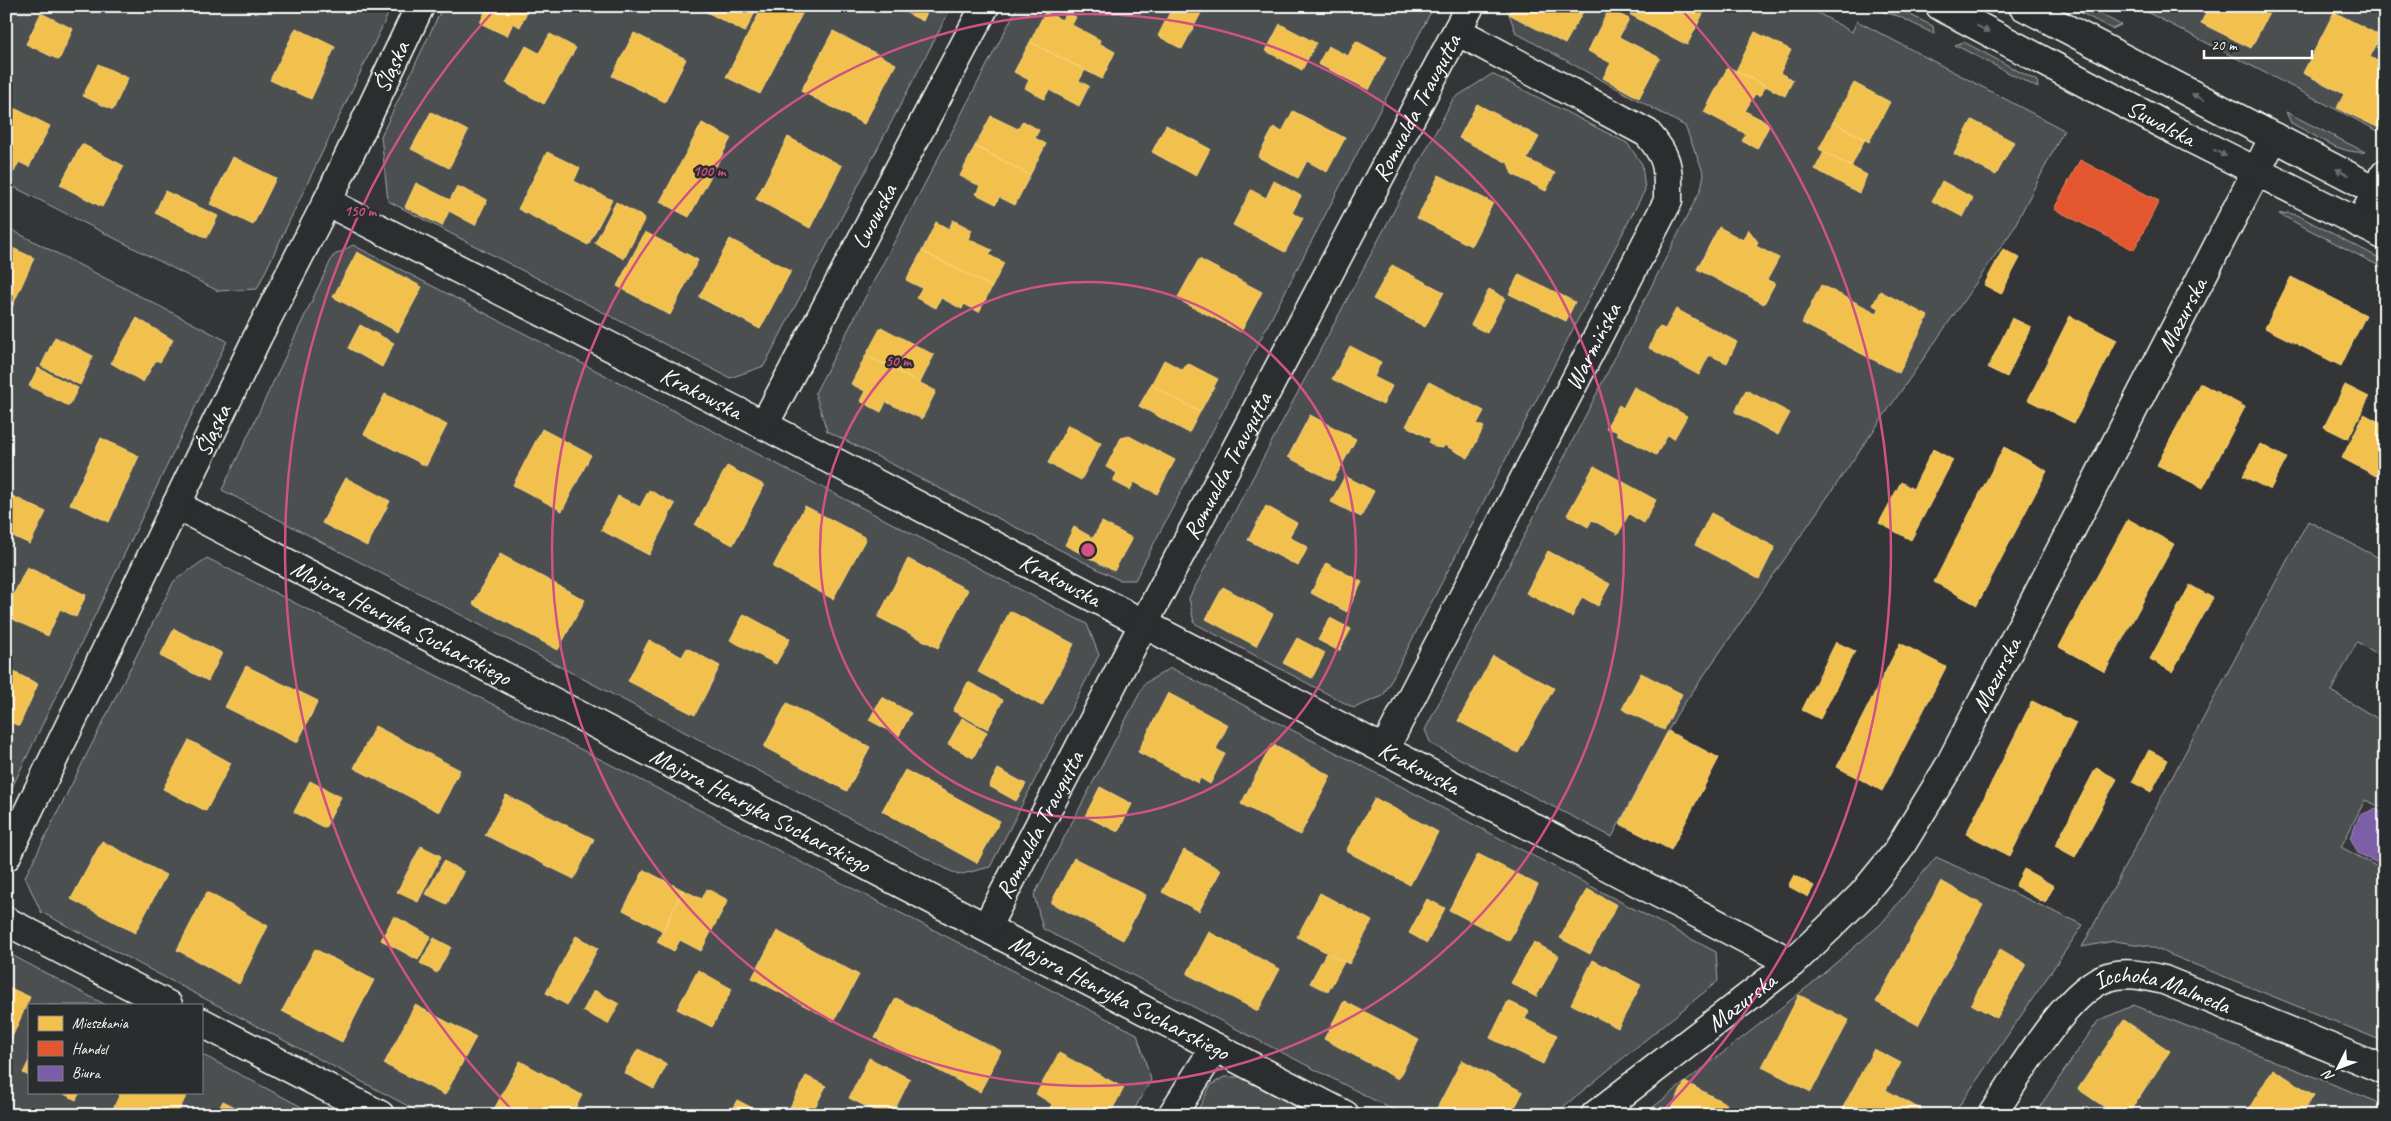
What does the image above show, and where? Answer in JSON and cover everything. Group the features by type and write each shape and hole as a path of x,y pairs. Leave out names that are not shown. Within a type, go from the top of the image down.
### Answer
{"street":[{"name":"Śląska","path":"6,857 258,336 327,202 420,6"},
{"name":"Lwowska","path":"764,425 986,6"},
{"name":"Romualda Traugutta","path":"987,926 1143,625 1470,6"},
{"name":"Suwalska","path":"1940,6 2385,236"},
{"name":"Suwalska","path":"2023,6 2274,137 2382,186"},
{"name":"Warmińska","path":"1385,748 1668,201 1668,172 1662,151 1647,133 1457,31"},
{"name":"Mazurska","path":"1595,1115 1792,963 1862,896 1897,852 1948,768 2274,137"},
{"path":"2360,224 2382,186"},
{"name":"Krakowska","path":"327,202 764,425 1143,625 1385,748 1792,963"},
{"name":"Majora Henryka Sucharskiego","path":"176,505 987,926 1345,1115"},
{"path":"6,921 166,1004"},
{"name":"Icchoka Malmeda","path":"1992,1115 2054,1025 2074,1001 2095,982 2109,976 2127,974 2164,980 2385,1070"},
{"path":"202,1023 380,1115"},
{"path":"1172,1115 1215,1047"}],"shaded area":[{"path":"6,6 392,6 257,289 218,291 6,183"},
{"path":"443,6 952,6 764,366 730,378 388,201 381,136"},
{"path":"1018,6 1434,6 1135,580 1119,580 827,431 815,393"},
{"path":"1506,6 1806,6 1852,32 1857,21 2064,130 2012,231 1677,714 1612,837 1431,744 1425,730 1701,189 1704,174 1685,126 1516,33"},
{"path":"1885,6 1900,10 1933,26 1934,34 1898,16 1883,12"},
{"path":"2068,6 2085,6 2121,25 2112,29"},
{"path":"2135,6 2385,6 2385,117 2378,131"},
{"path":"1964,42 2037,81 2038,88 1955,45"},
{"path":"1492,74 1627,143 1642,164 1645,190 1383,696 1354,708 1194,623 1189,598 1453,99"},
{"path":"2286,112 2365,152 2346,150 2326,142 2291,123"},
{"path":"2289,213 2299,216 2385,261 2385,269 2279,214"},
{"path":"6,227 227,341 6,800"},
{"path":"353,245 1087,624 1099,655 990,867 958,875 222,490 333,256"},
{"path":"2308,521 2385,561 2385,658 2357,642 2331,691 2385,723 2385,809 2365,800 2341,847 2385,871 2385,1042 2149,946 2114,941 2082,947"},
{"path":"207,558 1137,1034 1151,1080 1131,1115 425,1115 41,912 25,877 174,581"},
{"path":"1171,668 1370,770 1716,952 1718,981 1553,1115 1403,1115 1043,929 1034,895 1145,683"},
{"path":"1936,857 2083,925 1953,1115 1643,1115 1810,985 1881,924"},
{"path":"6,952 104,1004 28,1004 28,1094 202,1094 202,1055 317,1115 6,1115"},
{"path":"2134,1005 2385,1105 2385,1115 2034,1115 2098,1021"},
{"path":"1224,1077 1240,1077 1311,1115 1195,1115 1211,1085"}],"building: Mieszkania":[{"path":"479,6 530,6 520,27 513,23 507,36 480,23 486,10"},
{"path":"695,6 758,6 745,32"},
{"path":"763,6 792,6 803,12 760,94 726,77"},
{"path":"892,6 930,6 923,21"},
{"path":"1173,6 1189,6 1201,13 1182,49 1158,36"},
{"path":"1513,6 1586,6 1565,44 1509,14"},
{"path":"1633,6 1707,6 1687,45 1629,14"},
{"path":"2209,6 2266,6 2271,9 2251,48 2201,23"},
{"path":"1609,9 1629,19 1619,37 1660,58 1639,98 1603,78 1611,63 1588,51"},
{"path":"1045,12 1062,20 1066,12 1076,17 1072,25 1100,40 1099,43 1115,52 1102,79 1030,42"},
{"path":"2334,12 2381,36 2370,57 2385,65 2385,116 2379,128 2337,108 2344,94 2303,73"},
{"path":"41,13 73,29 59,60 26,44"},
{"path":"1280,24 1316,43 1302,70 1266,51"},
{"path":"296,28 335,47 311,99 270,80"},
{"path":"833,31 896,64 864,124 801,91"},
{"path":"1755,32 1791,50 1780,73 1793,80 1785,96 1736,71"},
{"path":"634,33 686,59 665,102 612,76"},
{"path":"550,34 576,48 544,104 506,83 526,46 539,53"},
{"path":"1356,41 1386,57 1369,90 1318,64 1328,46 1348,56"},
{"path":"1030,42 1085,70 1079,81 1089,86 1079,106 1049,90 1044,99 1025,88 1029,80 1014,72"},
{"path":"98,64 128,78 113,110 83,96"},
{"path":"1728,67 1766,86 1760,96 1755,94 1745,111 1770,124 1757,149 1742,141 1746,134 1704,112"},
{"path":"1854,83 1890,102 1869,142 1833,122"},
{"path":"1477,104 1539,137 1527,159 1555,173 1546,191 1512,174 1508,163 1459,138"},
{"path":"8,105 50,126 29,167 19,162 14,172 6,168"},
{"path":"1293,111 1345,138 1327,172 1307,161 1298,178 1258,157 1274,127 1282,132"},
{"path":"431,112 468,131 449,168 411,149"},
{"path":"991,116 1018,129 1023,121 1039,130 1035,138 1046,144 1030,175 975,146"},
{"path":"1972,120 2014,142 1996,175 1954,154"},
{"path":"1833,122 1865,139 1851,167 1819,149"},
{"path":"702,123 731,138 689,217 660,202"},
{"path":"1166,125 1210,149 1196,176 1152,152"},
{"path":"788,137 842,166 810,228 756,199"},
{"path":"82,144 124,166 102,207 60,185"},
{"path":"975,146 1030,175 1015,205 999,197 996,204 976,194 980,186 960,176"},
{"path":"547,152 580,168 574,181 612,200 588,245 518,209"},
{"path":"1824,152 1867,175 1859,193 1815,169"},
{"path":"233,157 276,178 253,225 210,204"},
{"path":"1439,175 1493,203 1471,246 1417,218"},
{"path":"1274,181 1301,196 1292,213 1303,218 1285,252 1233,225 1251,190 1266,198"},
{"path":"1942,181 1973,198 1963,217 1932,201"},
{"path":"416,183 450,200 457,186 487,200 475,225 449,211 442,226 405,207"},
{"path":"165,191 218,216 207,238 155,213"},
{"path":"616,202 645,218 624,259 595,243"},
{"path":"953,220 972,230 968,239 992,250 989,255 1004,263 992,287 922,251 936,222 949,229"},
{"path":"1719,227 1743,240 1748,229 1758,242 1756,246 1779,258 1767,280 1775,283 1764,304 1697,269"},
{"path":"645,232 698,260 670,315 617,286"},
{"path":"730,239 791,271 760,329 699,297"},
{"path":"6,245 34,258 12,307 6,304"},
{"path":"2003,249 2020,258 2001,294 1984,285"},
{"path":"922,251 992,287 979,312 964,304 962,309 941,298 936,308 916,298 922,288 906,280"},
{"path":"357,252 422,287 398,332 333,297"},
{"path":"1199,259 1262,292 1241,332 1177,299"},
{"path":"1392,265 1444,292 1425,327 1373,299"},
{"path":"1519,274 1575,302 1566,321 1509,294"},
{"path":"2291,277 2366,315 2341,366 2265,328"},
{"path":"1821,285 1877,313 1879,309 1873,305 1880,291 1928,316 1899,373 1802,323"},
{"path":"1489,289 1505,298 1487,333 1471,325"},
{"path":"1676,309 1737,342 1727,363 1709,355 1699,375 1649,348 1657,329 1660,327 1665,329"},
{"path":"2070,316 2117,340 2074,423 2028,400"},
{"path":"137,318 173,340 160,362 156,360 143,382 111,363"},
{"path":"2012,318 2031,327 2007,377 1988,368"},
{"path":"360,325 394,343 382,367 348,348"},
{"path":"881,327 934,355 920,383 866,355"},
{"path":"55,337 93,356 80,385 41,366"},
{"path":"1350,346 1381,362 1374,377 1392,386 1383,405 1332,379"},
{"path":"866,355 936,391 922,419 886,402 881,412 860,401 865,391 851,384"},
{"path":"1164,360 1183,370 1187,363 1218,379 1200,412 1151,385"},
{"path":"38,368 78,388 69,406 29,386"},
{"path":"1429,382 1484,411 1477,424 1484,427 1468,458 1444,445 1443,448 1435,447 1429,442 1431,439 1406,426"},
{"path":"2200,383 2245,407 2203,488 2157,465"},
{"path":"1151,385 1200,412 1189,433 1139,406"},
{"path":"2345,385 2369,397 2348,439 2324,427"},
{"path":"1634,387 1687,416 1674,439 1668,435 1656,455 1617,434 1619,432 1606,428 1619,405 1623,408"},
{"path":"1746,390 1790,413 1778,435 1735,412"},
{"path":"385,394 447,425 426,466 364,434"},
{"path":"2364,414 2385,425 2385,465 2378,477 2342,458"},
{"path":"1310,415 1356,439 1333,481 1288,457"},
{"path":"1068,425 1101,443 1081,480 1048,463"},
{"path":"542,429 591,455 562,511 513,485"},
{"path":"1129,436 1175,460 1157,494 1134,482 1130,490 1113,481 1117,473 1106,467 1121,438"},
{"path":"101,438 139,456 109,522 70,504"},
{"path":"2260,444 2287,458 2270,490 2243,476"},
{"path":"2004,447 2047,471 1977,605 1934,582"},
{"path":"1933,449 1953,460 1911,540 1879,523 1901,482 1913,489"},
{"path":"727,466 764,485 733,545 695,525"},
{"path":"1594,466 1656,500 1644,523 1629,514 1618,534 1592,520 1588,527 1567,515"},
{"path":"1345,476 1374,491 1361,517 1331,502"},
{"path":"346,478 390,501 367,546 322,523"},
{"path":"649,490 675,504 649,555 601,530 618,496 640,507"},
{"path":"6,493 46,512 30,544 6,533"},
{"path":"805,506 866,538 833,599 773,567"},
{"path":"1266,506 1297,523 1289,537 1308,547 1298,566 1248,540"},
{"path":"1711,513 1775,547 1759,579 1695,545"},
{"path":"2128,519 2174,544 2105,672 2059,647"},
{"path":"1102,522 1132,538 1114,571 1065,545 1074,527 1093,538"},
{"path":"1548,551 1610,584 1598,606 1582,597 1572,617 1526,593"},
{"path":"500,554 585,600 558,650 473,604"},
{"path":"908,559 968,590 938,648 878,617"},
{"path":"1326,563 1362,582 1347,612 1311,593"},
{"path":"27,567 86,595 76,617 60,609 48,636 6,616 6,610"},
{"path":"2190,585 2213,598 2172,672 2150,659"},
{"path":"1223,587 1273,614 1256,646 1206,619"},
{"path":"1010,611 1074,644 1042,706 978,672"},
{"path":"744,614 790,639 776,664 730,640"},
{"path":"1330,618 1351,629 1339,651 1318,640"},
{"path":"174,629 222,653 208,681 160,656"},
{"path":"1297,638 1325,653 1312,678 1283,663"},
{"path":"649,640 682,657 687,648 720,666 695,715 628,681"},
{"path":"1836,642 1855,651 1820,719 1802,710"},
{"path":"1900,643 1946,667 1882,791 1837,767"},
{"path":"1493,656 1554,688 1518,753 1458,721"},
{"path":"246,666 318,701 297,743 225,707"},
{"path":"6,668 38,684 19,726 6,720"},
{"path":"1641,673 1682,694 1664,730 1622,709"},
{"path":"968,682 1003,700 988,729 953,711"},
{"path":"1168,693 1228,725 1216,749 1225,754 1210,784 1200,778 1198,783 1138,752"},
{"path":"882,697 911,713 899,736 869,720"},
{"path":"2032,701 2076,723 2010,856 1966,834"},
{"path":"787,703 870,747 847,791 764,747"},
{"path":"962,718 987,732 973,758 948,744"},
{"path":"375,726 460,770 439,812 354,768"},
{"path":"1668,731 1719,758 1671,850 1620,824"},
{"path":"189,740 231,763 206,811 163,789"},
{"path":"1272,744 1331,776 1300,835 1241,804"},
{"path":"2149,750 2168,760 2151,792 2132,782"},
{"path":"2096,768 2117,779 2075,857 2055,846"},
{"path":"998,769 1026,784 1016,801 989,786"},
{"path":"905,770 1000,821 977,863 882,811"},
{"path":"310,781 341,797 325,828 294,812"},
{"path":"1100,787 1132,804 1118,832 1085,816"},
{"path":"506,795 594,839 574,879 485,835"},
{"path":"1375,798 1438,832 1410,885 1346,851"},
{"path":"102,841 166,875 135,933 71,899"},
{"path":"421,846 441,856 418,902 397,892"},
{"path":"1184,850 1221,870 1199,911 1162,892"},
{"path":"1478,854 1538,885 1509,941 1449,910"},
{"path":"1074,858 1146,895 1123,940 1051,903"},
{"path":"444,861 464,872 447,904 426,894"},
{"path":"2024,869 2054,886 2045,903 2015,886"},
{"path":"644,870 683,890 663,931 623,910"},
{"path":"1794,875 1814,886 1808,897 1788,886"},
{"path":"1941,881 1983,905 1918,1025 1876,1002"},
{"path":"707,889 728,900 701,951 680,940 674,951 657,942 683,890 702,899"},
{"path":"1587,889 1617,905 1590,954 1560,938"},
{"path":"207,892 268,926 239,984 177,950"},
{"path":"1320,893 1372,921 1349,964 1297,937"},
{"path":"1427,899 1445,908 1427,943 1409,933"},
{"path":"394,916 431,936 418,960 381,940"},
{"path":"777,931 859,975 834,1021 752,978"},
{"path":"1209,932 1280,969 1258,1011 1187,974"},
{"path":"576,936 598,948 567,1005 546,993"},
{"path":"434,938 451,947 437,973 420,963"},
{"path":"1534,942 1559,956 1536,997 1511,983"},
{"path":"315,949 374,980 342,1042 282,1011"},
{"path":"2000,949 2026,964 1997,1018 1971,1004"},
{"path":"1326,953 1344,962 1328,992 1310,983"},
{"path":"1593,960 1641,985 1618,1028 1571,1004"},
{"path":"698,970 732,989 712,1027 677,1009"},
{"path":"6,986 30,997 9,1044 6,1042"},
{"path":"594,990 619,1004 608,1024 583,1011"},
{"path":"1799,995 1849,1020 1811,1092 1762,1067"},
{"path":"896,998 1001,1051 980,1092 875,1038"},
{"path":"1344,1001 1419,1040 1398,1079 1324,1039"},
{"path":"1508,1001 1529,1011 1525,1019 1557,1035 1543,1064 1490,1038"},
{"path":"415,1005 476,1037 445,1095 384,1064"},
{"path":"2124,1020 2170,1051 2128,1115 2116,1115 2078,1089"},
{"path":"638,1049 667,1064 654,1089 624,1073"},
{"path":"1874,1049 1901,1063 1886,1090 1931,1115 1839,1115"},
{"path":"1059,1053 1124,1088 1109,1115 1046,1115 1052,1104 1036,1094"},
{"path":"869,1058 910,1079 892,1115 883,1115 849,1098"},
{"path":"1462,1060 1523,1092 1511,1115 1450,1115 1437,1108"},
{"path":"520,1061 582,1095 572,1115 491,1115"},
{"path":"28,1063 28,1076 23,1073"},
{"path":"2273,1069 2314,1095 2301,1115 2245,1115"},
{"path":"806,1076 826,1086 811,1115 786,1115"},
{"path":"1685,1082 1727,1104 1721,1115 1668,1115"},
{"path":"64,1094 79,1094 76,1100"},
{"path":"120,1094 187,1094 177,1115 110,1115"},
{"path":"737,1100 766,1115 729,1115"},
{"path":"223,1101 251,1115 216,1115"},
{"path":"954,1108 966,1115 951,1115"}],"building: Handel":[{"path":"2080,160 2159,201 2134,250 2054,209"}],"building: Biura":[{"path":"2376,809 2385,814 2385,867 2358,853 2350,837 2360,815"}]}
